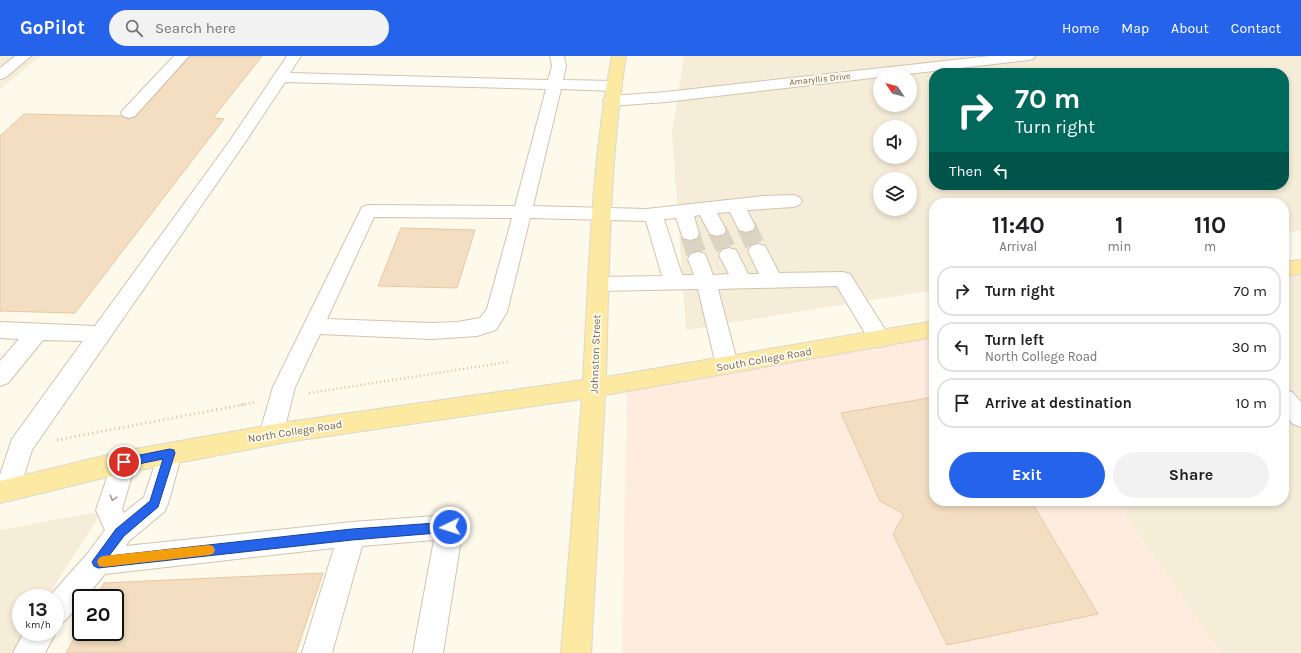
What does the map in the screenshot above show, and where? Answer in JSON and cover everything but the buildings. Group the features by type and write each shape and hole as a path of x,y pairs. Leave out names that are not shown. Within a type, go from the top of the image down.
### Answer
{"main road":[{"name":"Johnston Street","path":"576,653 594,388 601,214 612,94 619,56"},
{"path":"1289,269 1301,267"},
{"name":"South College Road","path":"594,388 929,330"},
{"name":"North College Road","path":"4,491 124,462 271,435 594,388"}],"street":[{"path":"0,75 24,56"},
{"path":"129,114 182,56"},
{"path":"4,491 22,446 236,144 294,56"},
{"path":"313,326 450,331 474,329 488,324 497,312 555,84 558,66 557,56"},
{"name":"Amaryllis Drive","path":"280,77 555,84 612,94 666,97 1028,56"},
{"path":"271,435 284,387 368,211 653,214 793,201"},
{"path":"736,206 746,226"},
{"path":"706,209 716,230"},
{"path":"683,211 690,234"},
{"path":"653,214 674,282"},
{"path":"758,251 773,281"},
{"path":"729,255 742,281"},
{"path":"698,259 706,282 727,365"},
{"path":"598,284 843,279 880,339"},
{"path":"0,330 101,334"},
{"path":"0,377 37,332"},
{"path":"1289,404 1301,417"},
{"path":"64,601 98,562 120,532 155,504 170,453"},
{"path":"120,532 109,510 124,462"},
{"path":"98,562 352,534 450,527 428,653"},
{"path":"316,653 352,534"},
{"path":"28,653 35,641"}],"shaded area":[{"path":"0,56 41,56 0,89"},
{"path":"684,56 1301,56 1301,230 1289,232 1289,198 929,198 929,291 686,330 672,133"},
{"path":"1301,268 1301,653 1221,653 1119,506 1289,506 1289,270"},
{"path":"929,330 929,506 1119,506 1221,653 622,653 627,382"},
{"path":"102,511 53,589 12,589 12,641 20,641 13,653 0,653 0,530"}],"tunnel":[{"path":"746,226 758,251"},
{"path":"717,230 729,255"},
{"path":"690,234 698,259"}],"slow traffic":[{"path":"103,562 209,550"}],"route":[{"path":"124,462 170,453 155,504 120,532 98,562 352,534 450,527"}]}
